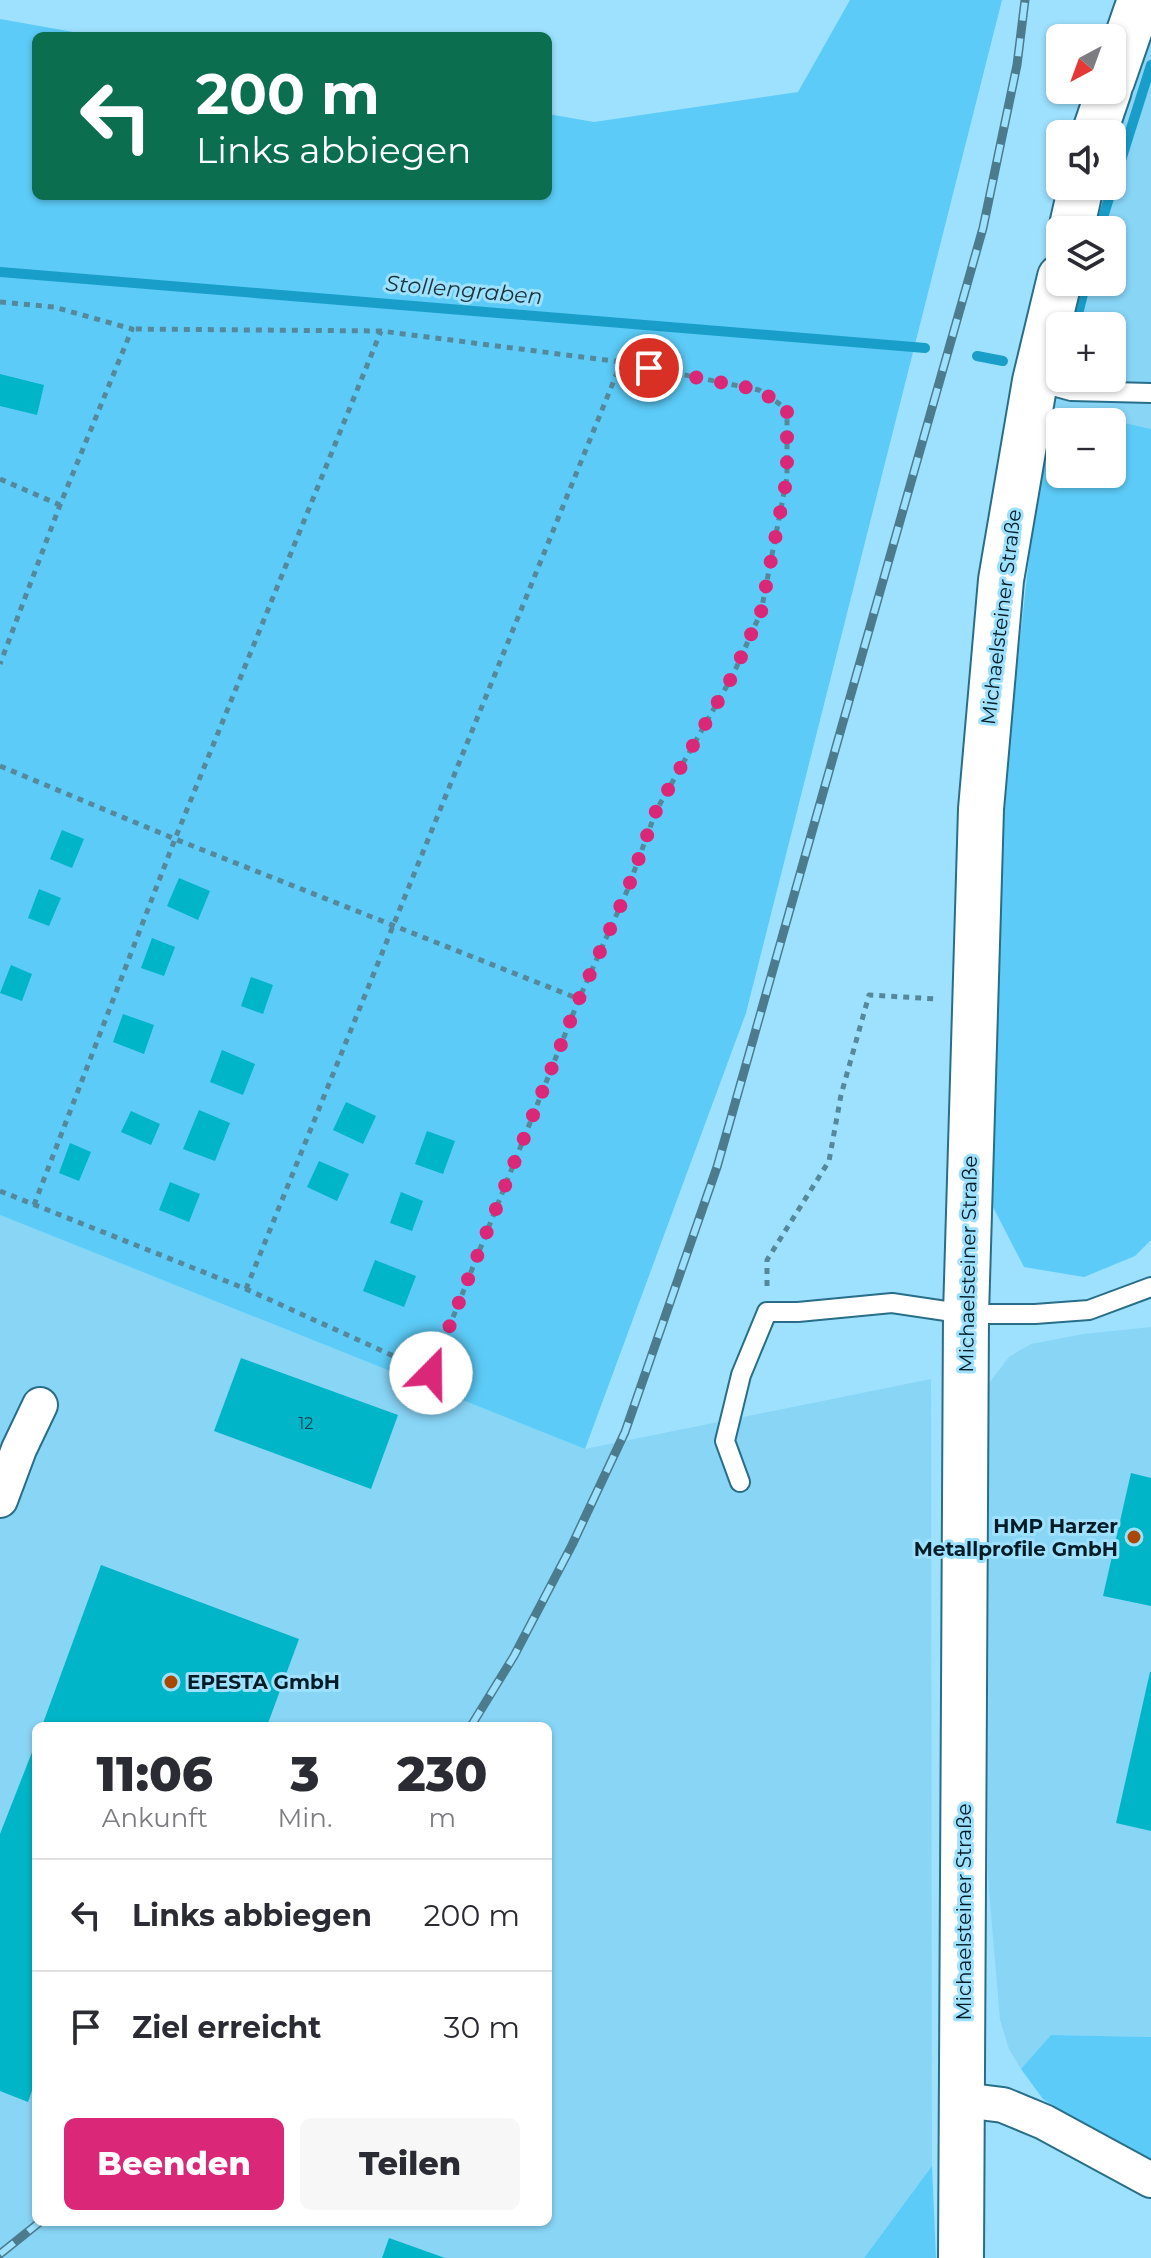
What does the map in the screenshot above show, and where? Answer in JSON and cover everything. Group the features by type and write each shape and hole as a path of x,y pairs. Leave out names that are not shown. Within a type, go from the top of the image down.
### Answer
{"street":[{"path":"1126,40 1140,0"},
{"name":"Michaelsteiner Straße","path":"961,2258 966,1314 981,809 1001,580 1035,381 1055,296"},
{"path":"0,1500 40,1405"},
{"path":"963,2100 1003,2105 1044,2122 1151,2180"}],"lane":[{"path":"1035,381 1071,391 1151,393"},
{"path":"740,1482 725,1441 741,1375 767,1312 892,1303 966,1314 1035,1314 1089,1310 1151,1287"}],"path":[{"path":"0,302 54,307 132,329 381,331 621,362 759,390 787,409 787,477 761,612 733,675 656,811 627,891 579,999 431,1373 246,1289 0,1191"},
{"path":"0,664 60,505 132,329"},
{"path":"34,1205 175,839 381,331"},
{"path":"246,1289 621,362"},
{"path":"0,479 60,505"},
{"path":"0,766 579,999"},
{"path":"767,1312 767,1260 829,1161 841,1095 869,995 974,1001"}],"shaded area":[{"path":"850,0 1002,0 746,1013 585,1449 0,1215 0,19 73,32 32,32 32,200 552,200 552,115 594,122 798,92"},
{"path":"1151,31 1151,429 1126,423 1126,408 1052,408 1056,392 1126,392 1126,312 1075,312 1079,296 1126,296 1126,216 1097,216 1101,200 1126,200 1124,120"},
{"path":"1126,423 1151,429 1151,1240 1135,1256 1084,1277 1024,1267 992,1205 990,1024 1009,739 1040,459 1046,460 1046,488 1126,488"},
{"path":"1046,434 1046,460 1040,459"},
{"path":"0,1215 585,1449 931,1379 932,2166 864,2258 0,2258"},
{"path":"1151,1327 1151,2037 1051,2035 1021,2069 1009,2049 1000,2020 988,1878 989,1383 1009,1357 1031,1344 1084,1334"},
{"path":"1051,2035 1151,2037 1151,2161 1078,2122 1043,2099 1021,2069"},
{"path":"932,2166 936,2258 864,2258"}],"building":[{"path":"0,374 44,385 37,415 0,406"},
{"path":"62,830 84,839 72,868 50,859"},
{"path":"179,878 210,891 198,920 167,906"},
{"path":"39,889 61,898 49,926 28,918"},
{"path":"152,938 175,947 164,976 141,968"},
{"path":"11,965 32,974 22,1001 0,993"},
{"path":"251,977 273,985 263,1014 241,1006"},
{"path":"123,1014 154,1025 144,1054 113,1042"},
{"path":"222,1050 255,1064 243,1095 210,1082"},
{"path":"346,1102 376,1116 363,1144 333,1130"},
{"path":"199,1110 230,1123 215,1161 183,1149"},
{"path":"131,1111 160,1124 151,1145 121,1132"},
{"path":"427,1131 455,1141 443,1174 415,1164"},
{"path":"70,1143 91,1152 79,1181 59,1173"},
{"path":"319,1161 349,1174 337,1201 307,1187"},
{"path":"170,1182 200,1194 189,1222 159,1210"},
{"path":"401,1192 423,1201 412,1231 390,1223"},
{"path":"375,1260 416,1276 404,1307 363,1291"},
{"path":"241,1358 398,1415 371,1489 214,1431"},
{"name":"HMP Harzer Metallprofile GmbH","path":"1131,1473 1151,1478 1151,1606 1103,1596"},
{"name":"EPESTA GmbH","path":"101,1565 299,1639 268,1722 43,1722"},
{"path":"1151,1672 1151,1831 1116,1823"},
{"path":"32,1752 32,2090 28,2102 0,2091 0,1834"},
{"path":"389,2238 445,2258 382,2258"}],"waterway":[{"name":"Stollengraben","path":"1103,216 1151,65"},
{"name":"Stollengraben","path":"0,272 925,348"},
{"name":"Stollengraben","path":"1078,312 1082,296"},
{"name":"Stollengraben","path":"977,356 1003,361"}],"railway":[{"path":"473,1722 514,1656 572,1545 625,1432 717,1167 983,228 1017,65 1025,0"},
{"path":"0,2254 35,2226"}],"place":[{"name":"HMP Harzer Metallprofile GmbH","path":"1134,1537"},
{"name":"EPESTA GmbH","path":"171,1682"}],"route":[{"path":"431,1373 579,999 627,891 656,811 733,675 761,612 787,477 787,409 759,390 649,368"}]}
